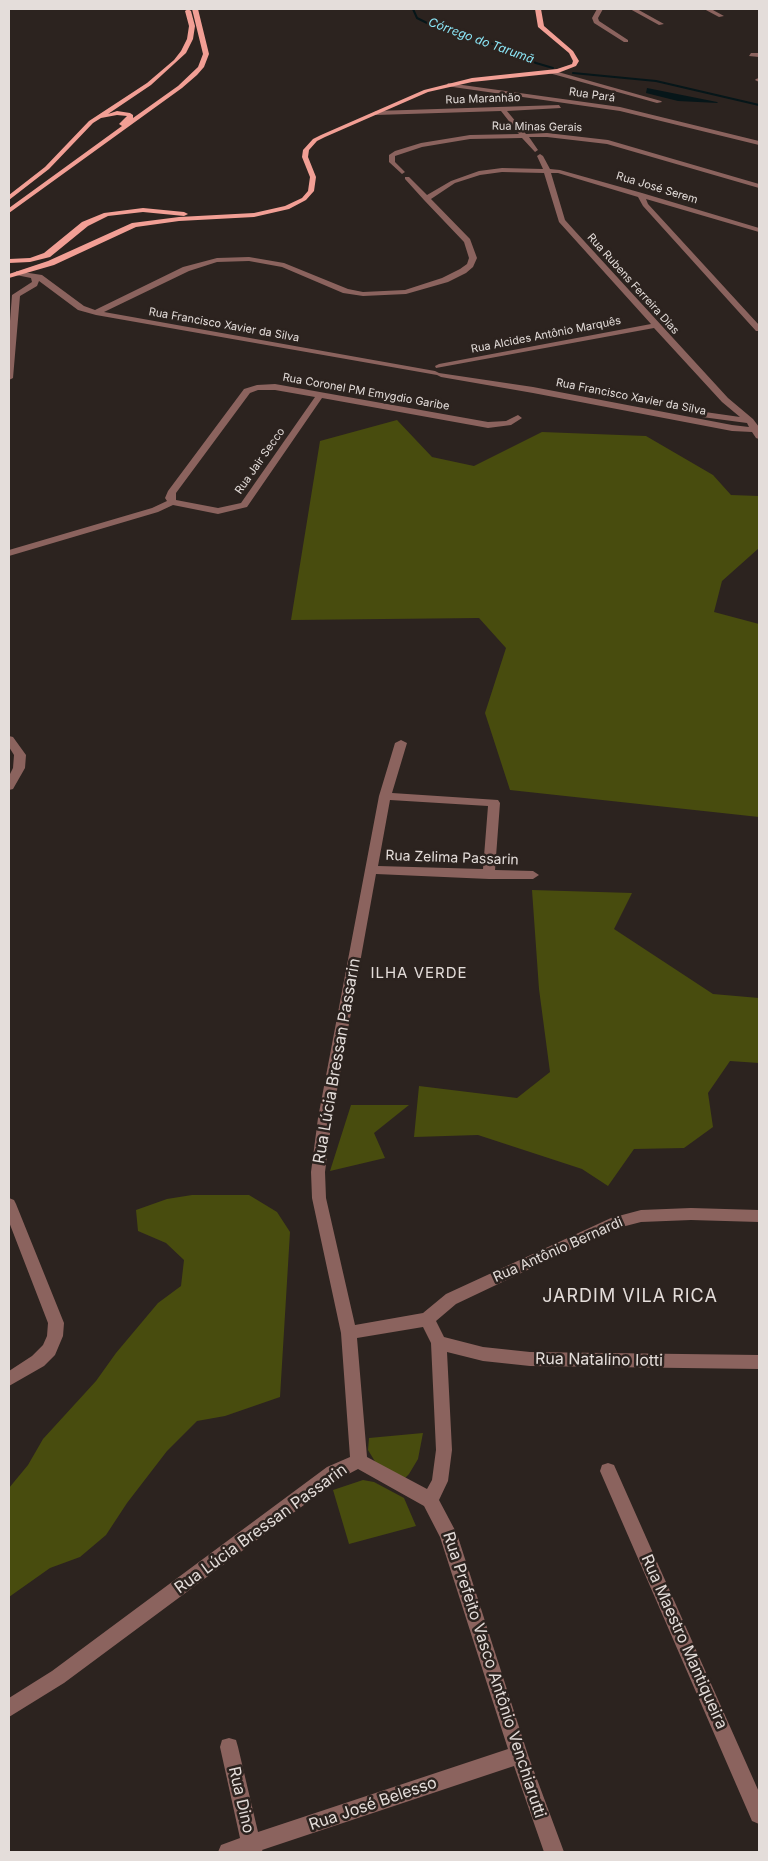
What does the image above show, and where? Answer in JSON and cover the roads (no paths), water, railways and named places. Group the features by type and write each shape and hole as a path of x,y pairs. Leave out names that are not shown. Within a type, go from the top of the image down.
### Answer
{"main road":[{"path":"9,198 47,168 91,122 166,72 184,52 190,39 192,26 187,9"},
{"path":"9,211 180,87 201,67 206,54 206,47 195,9"},
{"path":"135,225 178,219 270,212 298,203 308,196 312,186 313,177 305,156 306,150 310,144 323,136 426,91 472,80 551,72 574,65 576,61 571,52 541,27 538,9"},
{"path":"9,203 50,171 96,122 112,114 124,113 130,115 126,121 62,168 56,177"},
{"path":"9,215 42,187"},
{"path":"9,261 30,260 47,255 85,224 119,212 143,210 217,217"},
{"path":"9,276 51,263 116,232 153,217 152,213 143,210"}],"street":[{"path":"600,9 594,18 596,22 626,41"},
{"path":"633,9 661,24"},
{"path":"707,9 721,16"},
{"path":"751,55 759,55"},
{"path":"551,72 659,102"},
{"name":"Rua Pará","path":"448,85 666,119 732,137"},
{"name":"Rua Maranhão","path":"376,113 591,106"},
{"path":"503,109 535,150"},
{"name":"Rua Minas Gerais","path":"426,199 392,162 392,155 397,152 446,140 523,134 570,136 608,142 759,186"},
{"path":"732,137 759,143"},
{"path":"732,137 759,150"},
{"name":"Rua Rubens Ferreira Dias","path":"540,156 547,170 556,207 562,220 725,400 757,428"},
{"name":"Rua José Serem","path":"426,199 454,182 479,173 502,170 547,170 568,172 759,230"},
{"path":"640,194 645,205 759,329"},
{"path":"96,313 195,265 232,259 264,260 284,265 346,291 362,294 390,294 423,288 463,271 470,265 473,258 467,241 426,199"},
{"path":"17,298 28,291 48,284 46,271 51,263"},
{"name":"Rua Francisco Xavier da Silva","path":"19,273 34,275 81,308 96,313 473,377 757,428"},
{"path":"9,378 18,293 36,282 34,275"},
{"name":"Rua Francisco Xavier da Silva","path":"48,284 106,308 438,371"},
{"name":"Rua Alcides Antônio Marquês","path":"438,371 477,360 656,325"},
{"path":"438,371 449,375 454,370 477,360"},
{"name":"Rua Francisco Xavier da Silva","path":"454,370 473,377"},
{"name":"Rua Coronel PM Emygdio Garibe","path":"172,502 170,498 171,493 247,391 269,387 488,425 508,423 518,418"},
{"name":"Rua Jair Secco","path":"172,502 218,511 232,509 244,504 320,395"},
{"path":"722,421 726,411 725,400"},
{"name":"Rua Francisco Xavier da Silva","path":"722,421 744,429 757,428"},
{"path":"744,429 759,441"},
{"path":"9,553 155,510 172,502"},
{"path":"9,739 20,755 18,768 9,786"},
{"name":"Rua Lúcia Bressan Passarin","path":"9,1708 58,1677 333,1473 359,1461 349,1333 319,1198 318,1172 325,1118 385,796 401,743"},
{"path":"385,796 494,803 489,875"},
{"name":"Rua Zelima Passarin","path":"371,870 533,875"},
{"path":"9,1204 56,1323 55,1336 50,1350 38,1361 9,1379"},
{"name":"Rua Antônio Bernardi","path":"349,1333 427,1319 451,1299 611,1224 641,1216 759,1216"},
{"path":"359,1461 430,1500 440,1481 444,1450 440,1342 427,1319"},
{"name":"Rua Natalino Iotti","path":"440,1342 483,1354 530,1359 759,1362"},
{"name":"Rua Maestro Mantiqueira","path":"608,1471 759,1814"},
{"name":"Rua Prefeito Vasco Antônio Venchiarutti","path":"430,1500 448,1534 519,1755 554,1852"},
{"name":"Rua Dino","path":"229,1747 252,1849"},
{"name":"Rua José Belesso","path":"228,1852 252,1849 519,1755"}],"waterway":[{"name":"Córrego do Tarumã","path":"413,9 417,18 431,25 458,31 465,37 498,45 536,63 553,68"},
{"name":"Córrego do Tarumã","path":"573,73 656,81 759,105"}],"district":[{"name":"ILHA VERDE","path":"419,973"},
{"name":"JARDIM VILA RICA","path":"630,1297"}]}
